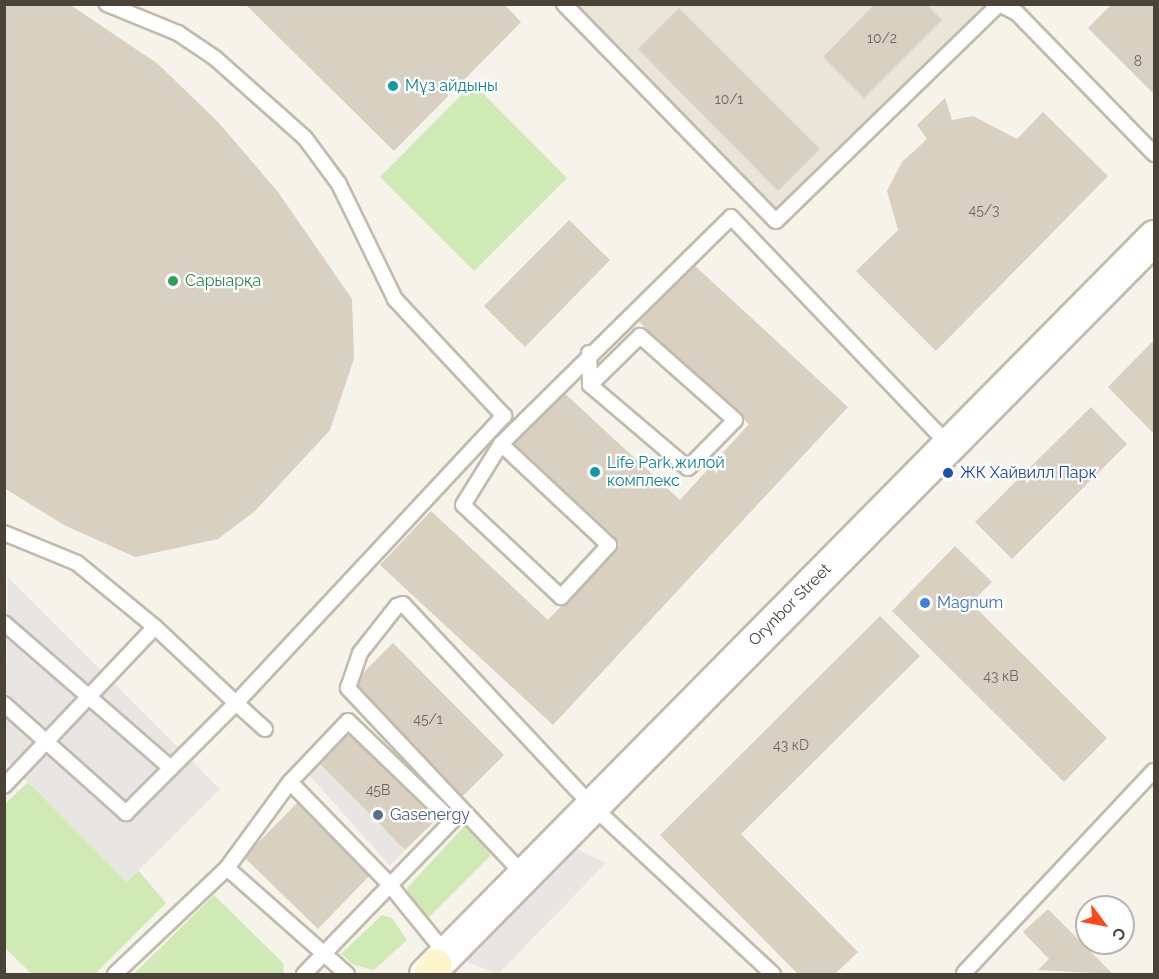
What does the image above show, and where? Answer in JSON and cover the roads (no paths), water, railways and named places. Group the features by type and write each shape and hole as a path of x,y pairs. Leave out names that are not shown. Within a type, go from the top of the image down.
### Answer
{"street":[{"name":"Orynbor Street","path":"434,967 1155,237"}],"lane":[{"path":"4,704 50,742 126,813 236,703 504,416 395,299 339,184 305,138 215,58 178,33 107,4"},
{"path":"564,4 776,221 999,4 1017,14 1155,154"},
{"path":"501,444 609,545 561,597 463,505 501,444 589,353 731,217 949,445"},
{"path":"589,353 590,385 688,468 735,420 640,336 590,385"},
{"path":"4,533 77,563 154,627 265,729"},
{"path":"524,875 348,688 360,653 397,606 403,604 592,806 772,975"},
{"path":"4,623 171,768"},
{"path":"4,786 50,742 88,695 154,627"},
{"path":"115,975 227,868 290,782 348,721 452,821 320,953 304,975"},
{"path":"964,974 1155,771"},
{"path":"290,782 390,885 434,967"},
{"path":"227,868 347,975"}],"place":[{"name":"Мұз айдыны","path":"393,86"},
{"name":"Сарыарқа","path":"173,281"},
{"name":"Life Park,жилой комплекс","path":"595,472"},
{"name":"ЖК Хайвилл Парк","path":"948,473"},
{"name":"Magnum","path":"925,603"},
{"name":"Gasenergy","path":"378,815"}]}
